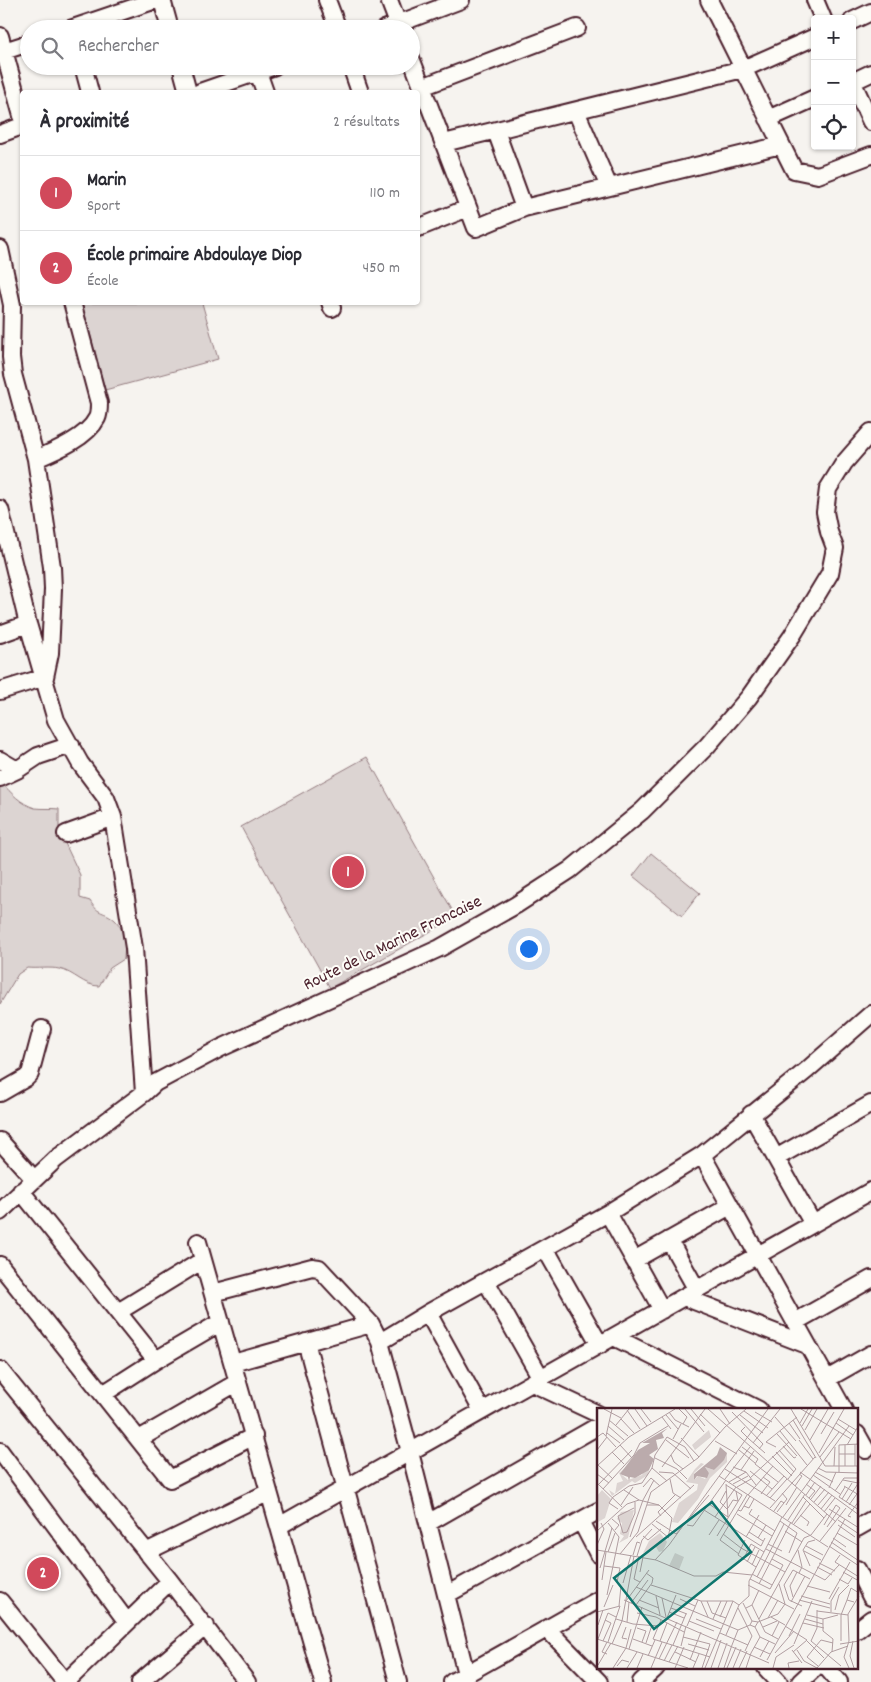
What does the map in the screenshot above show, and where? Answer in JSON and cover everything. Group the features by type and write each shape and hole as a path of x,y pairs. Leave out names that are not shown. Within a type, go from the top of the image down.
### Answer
{"street":[{"path":"112,0 150,2"},
{"path":"162,0 168,20"},
{"path":"327,0 335,20"},
{"path":"389,0 393,20"},
{"path":"411,20 461,0"},
{"path":"709,0 794,170 818,175 871,155"},
{"path":"815,0 821,15"},
{"path":"96,20 150,2"},
{"path":"856,19 871,12"},
{"path":"422,87 577,28"},
{"path":"444,144 743,69 811,39"},
{"path":"20,43 2,44 20,109"},
{"path":"856,80 871,74"},
{"path":"85,75 89,90"},
{"path":"183,75 187,90"},
{"path":"206,90 249,75"},
{"path":"259,75 263,90"},
{"path":"354,75 359,90"},
{"path":"417,75 476,228 524,208 781,145"},
{"path":"856,90 871,122"},
{"path":"768,119 811,100"},
{"path":"576,110 609,188"},
{"path":"0,134 20,127"},
{"path":"496,130 524,208"},
{"path":"420,227 468,208"},
{"path":"0,249 12,305 13,374 36,458 52,567 53,589 50,653 45,677"},
{"path":"36,458 62,447 91,426 98,416 99,402 73,305"},
{"name":"Route de la Marine Francaise","path":"0,1212 62,1154 155,1083 221,1048 440,948 570,870 642,811 707,746 749,697 792,636 830,573 835,548 828,532 825,512 828,489 844,463 871,432"},
{"path":"0,509 28,624 56,720 80,763 106,798 113,817 134,948 144,1093"},
{"path":"0,634 28,624"},
{"path":"0,691 45,677"},
{"path":"0,778 17,770 38,756 71,745"},
{"path":"0,760 17,770"},
{"path":"66,834 113,817"},
{"path":"380,1342 608,1213 702,1155 807,1070 871,1014"},
{"path":"0,1093 30,1074 42,1029"},
{"path":"776,1158 871,1104"},
{"path":"751,1114 813,1224"},
{"path":"0,1141 34,1179"},
{"path":"702,1155 843,1408"},
{"path":"21,1191 156,1360"},
{"path":"279,1526 871,1191"},
{"path":"634,1260 730,1206"},
{"path":"608,1213 662,1310"},
{"path":"669,1240 690,1293 807,1345"},
{"path":"198,1242 323,1682"},
{"path":"545,1248 607,1341 755,1408"},
{"path":"118,1312 204,1260"},
{"path":"0,1265 170,1478 254,1436"},
{"path":"213,1293 312,1267 319,1268 371,1324 380,1342 446,1595 459,1678 597,1601"},
{"path":"795,1322 871,1279"},
{"path":"486,1281 536,1380 597,1413"},
{"path":"428,1314 482,1411"},
{"path":"103,1394 221,1322"},
{"path":"233,1363 371,1324"},
{"path":"306,1342 398,1682"},
{"path":"827,1379 871,1354"},
{"path":"0,1370 206,1626 247,1682"},
{"path":"139,1439 238,1382"},
{"path":"428,1523 597,1427"},
{"path":"858,1436 865,1450"},
{"path":"0,1451 127,1622"},
{"path":"146,1552 270,1492"},
{"path":"446,1595 597,1512"},
{"path":"858,1527 871,1520"},
{"path":"581,1521 597,1552"},
{"path":"858,1571 871,1597"},
{"path":"0,1601 65,1682 170,1581"},
{"path":"858,1629 871,1619"},
{"path":"144,1681 206,1626"},
{"path":"547,1629 599,1682"},
{"path":"641,1682 654,1670"},
{"path":"768,1670 779,1682"},
{"path":"800,1682 813,1670"},
{"path":"830,1670 839,1682"}],"shaded area":[{"path":"83,305 203,305 218,359 105,390"},
{"path":"367,757 456,917 330,988 241,827"},
{"path":"2,783 25,804 35,808 59,809 59,827 62,837 80,875 80,898 90,901 96,909 119,924 123,933 124,959 110,968 99,986 89,984 59,969 27,968 18,974 0,1004 0,784"},
{"path":"651,853 700,893 682,916 633,876"}],"place":[{"name":"Marin","path":"348,872"},
{"name":"École primaire Abdoulaye Diop","path":"43,1573"}]}
